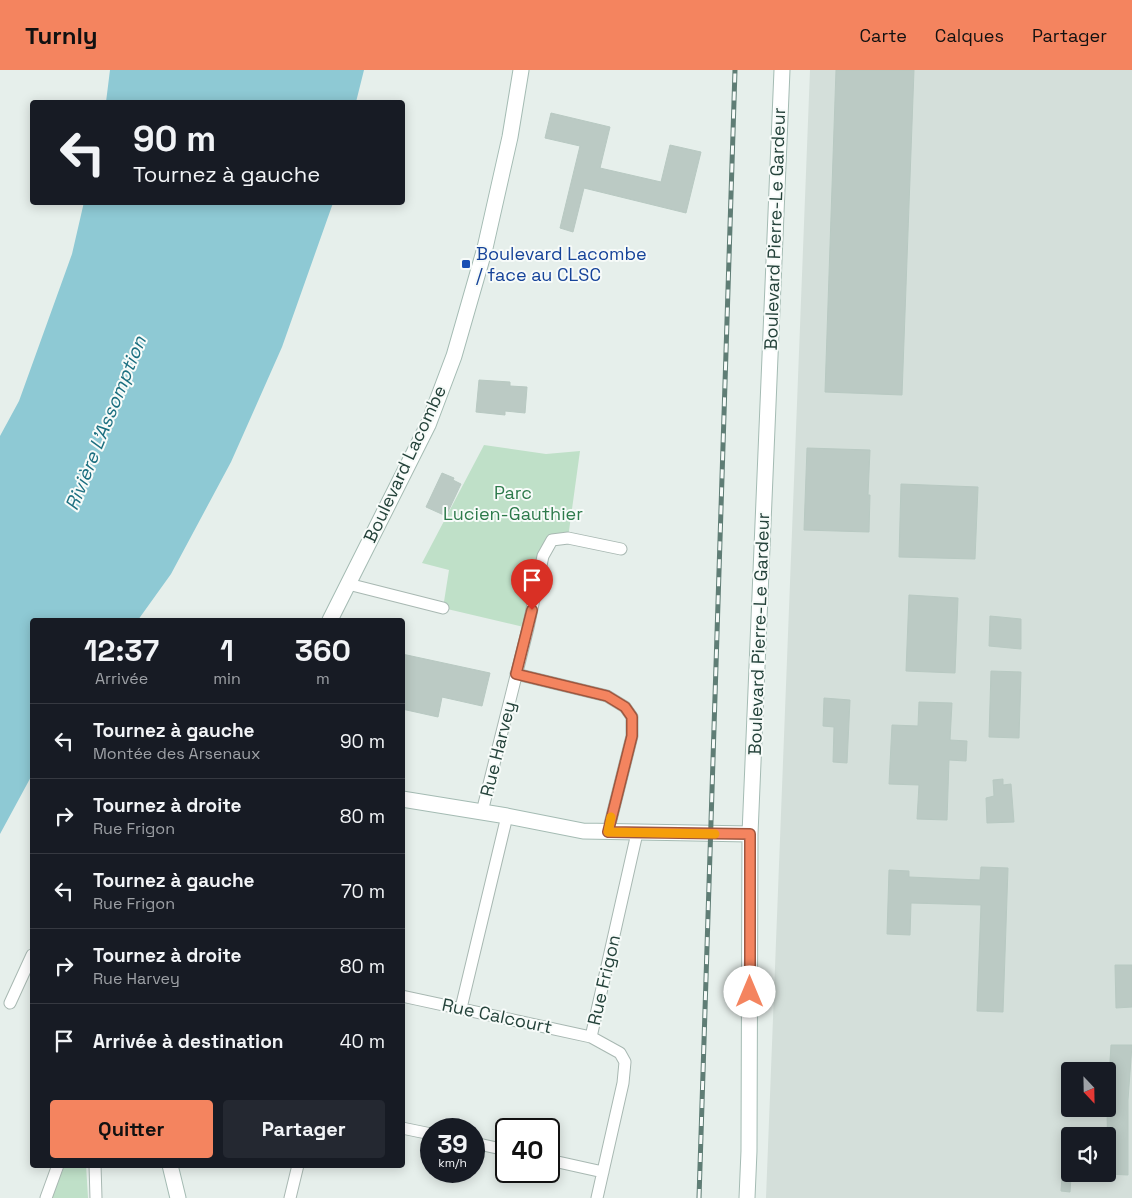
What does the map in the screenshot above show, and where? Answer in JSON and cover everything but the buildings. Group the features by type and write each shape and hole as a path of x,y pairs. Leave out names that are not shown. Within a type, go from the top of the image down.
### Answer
{"street":[{"name":"Boulevard Lacombe","path":"331,618 428,425 454,356 485,248 510,137 521,70"},
{"name":"Boulevard Pierre-Le Gardeur","path":"748,1198 750,834 782,70"},
{"name":"Rue Harvey","path":"482,812 544,556 552,540 568,538 620,548"},
{"path":"348,584 443,608"},
{"path":"516,674 607,696 625,707 632,717 632,736 608,832"},
{"path":"405,799 507,816 583,832 750,834"},
{"name":"Rue Harvey","path":"461,1008 507,816"},
{"name":"Rue Frigon","path":"597,1198 624,1084 625,1062 620,1053 591,1037 637,833"},
{"path":"10,1003 30,959"},
{"name":"Rue Calcourt","path":"405,997 591,1037"},
{"path":"405,1129 420,1132"},
{"path":"560,1162 603,1172"},
{"path":"46,1198 57,1168"},
{"path":"95,1168 96,1198"},
{"path":"171,1168 178,1198"},
{"path":"290,1198 297,1168"}],"shaded area":[{"path":"810,70 1132,70 1132,1198 766,1198"}],"green space":[{"name":"Parc Lucien-Gauthier","path":"484,445 546,454 580,451 568,538 552,540 528,628 443,608 449,570 422,563"},
{"path":"64,1168 86,1168 88,1198 51,1198"}],"water":[{"path":"110,70 364,70 356,100 106,100"},
{"name":"Rivière L'Assomption","path":"83,205 332,205 282,347 231,462 171,574 139,618 30,618 30,779 0,834 0,436 19,401 72,254"}],"railway":[{"path":"699,1198 735,70"}],"slow traffic":[{"path":"611,817 608,832 715,834"}],"place":[{"name":"Boulevard Lacombe / face au CLSC","path":"466,264"}],"route":[{"path":"532,610 516,674 607,696 625,707 632,717 632,736 608,832 750,834 750,992"}]}
